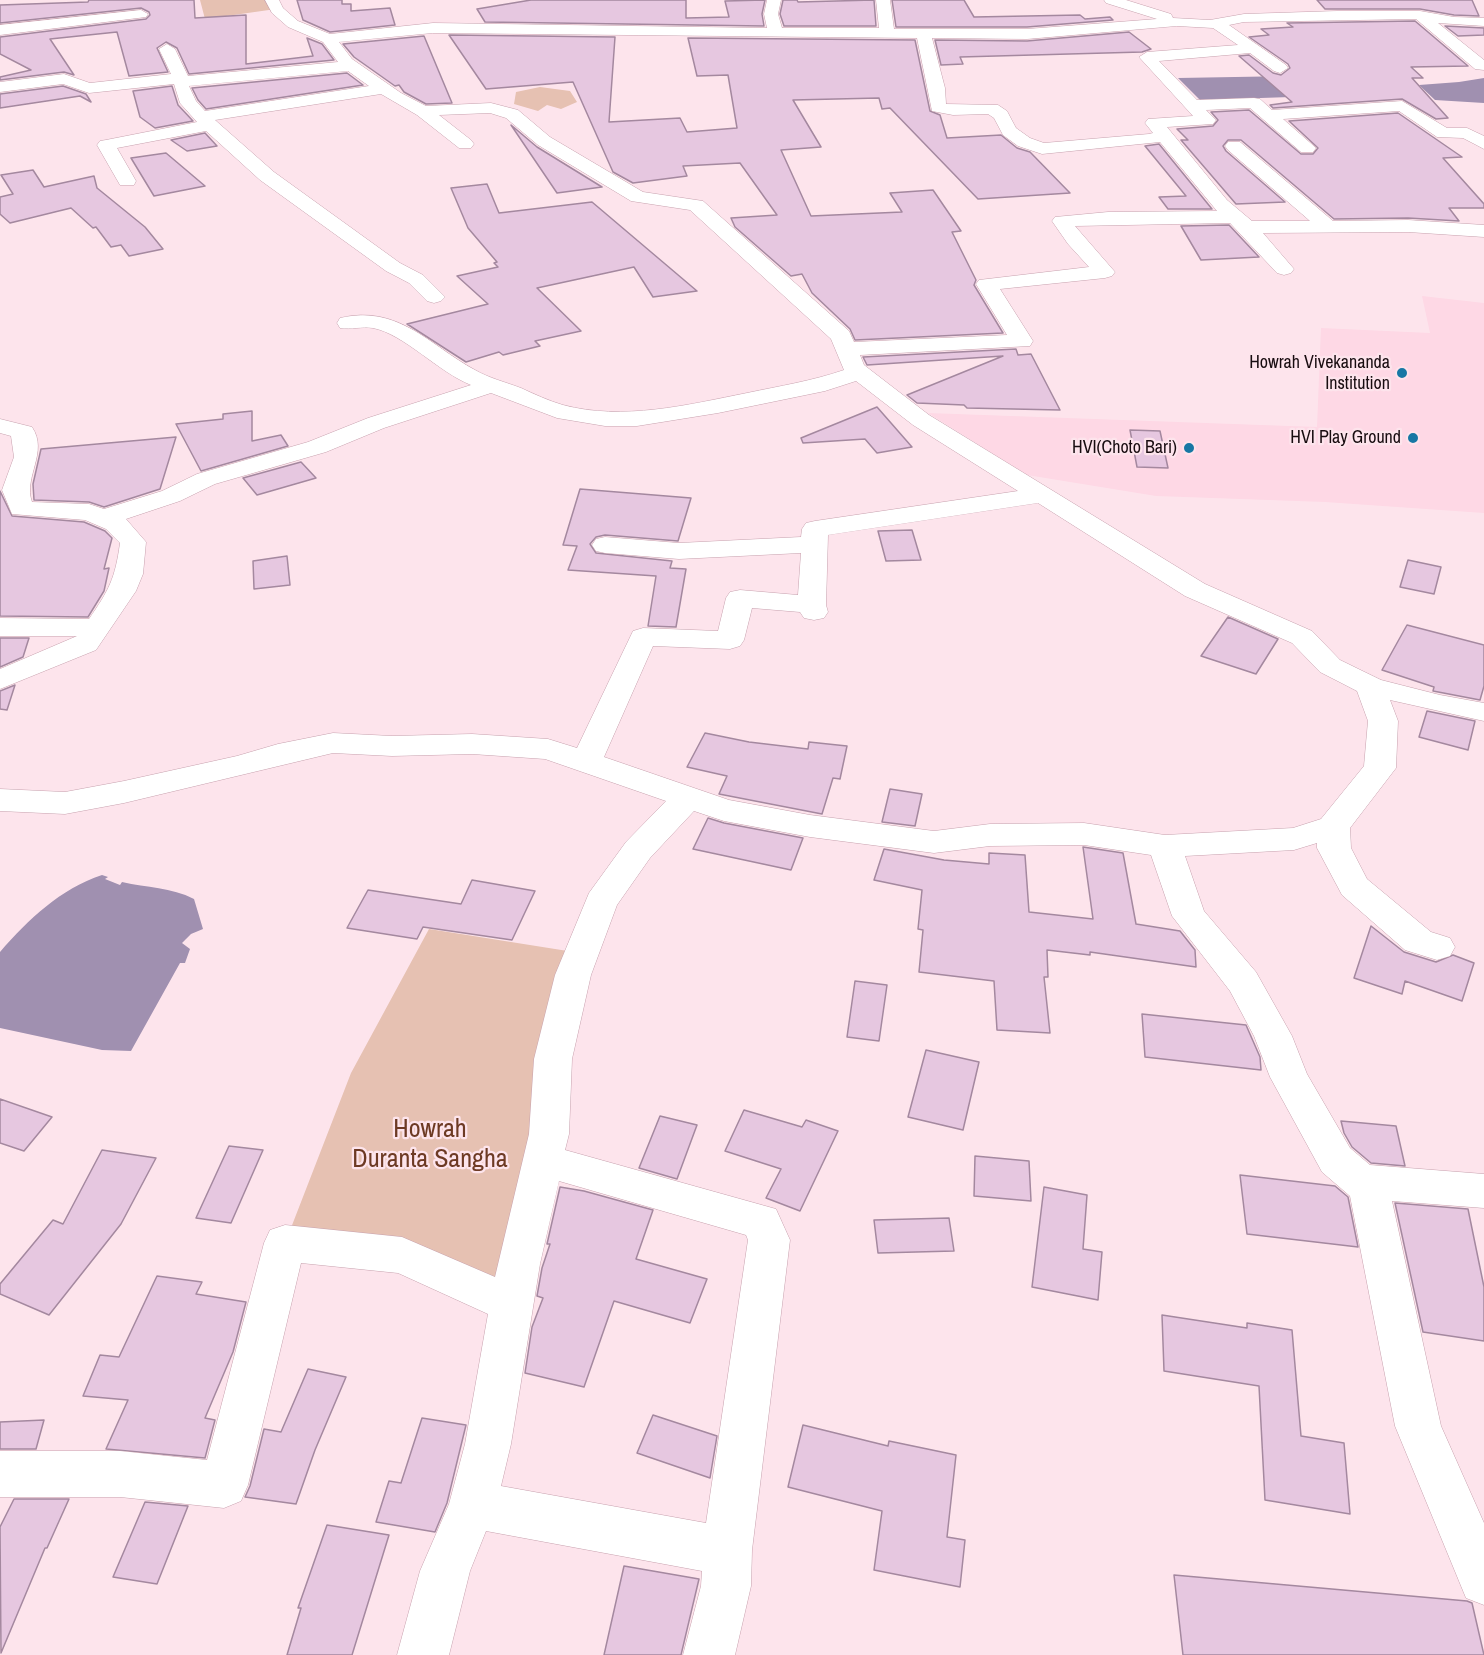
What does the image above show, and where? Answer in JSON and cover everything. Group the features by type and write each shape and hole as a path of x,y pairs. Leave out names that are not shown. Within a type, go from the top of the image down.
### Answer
{"street":[{"path":"272,0 277,10 293,24 328,39 351,66 384,89 423,111 465,144"},
{"path":"774,0 771,14 776,32"},
{"path":"883,0 887,32"},
{"path":"1111,0 1156,13 1177,22"},
{"path":"0,30 141,14"},
{"path":"481,14 494,28"},
{"path":"328,39 433,28 671,33 1027,34 1177,22 1216,23 1244,18 1337,15 1420,15 1454,21 1484,22"},
{"path":"1420,15 1481,66"},
{"path":"1216,23 1280,68"},
{"path":"923,33 937,88 938,107 953,111 992,109 1001,115 1009,131 1024,142 1042,149 1151,139 1164,135"},
{"path":"1253,48 1147,57 1207,120 1154,123 1201,183 1284,269"},
{"path":"167,49 183,81 181,86 188,103 205,121 267,176 393,267 416,279 434,297"},
{"path":"0,87 64,79 89,88 169,78 183,81 351,66"},
{"path":"127,181 106,145 205,121 384,89"},
{"path":"1191,105 1254,103 1307,148"},
{"path":"1269,115 1402,106 1443,133 1467,133 1484,144"},
{"path":"423,111 491,108 512,114 544,141 638,197 696,204 841,336 844,349 854,368 921,420 1195,590 1302,637 1330,666 1370,686 1440,704 1484,712"},
{"path":"1234,146 1284,186 1328,226"},
{"path":"844,349 1022,341 986,284 1106,272 1075,240 1062,221 1241,222 1452,228 1484,231"},
{"path":"348,323 376,321 415,339 469,376 557,411 605,419 637,419 774,395 825,384 859,372"},
{"path":"105,517 171,496 206,480 317,447 375,423 493,385"},
{"path":"0,426 23,432 26,458 9,480 21,509 89,512 115,523 133,542 129,574 122,591 86,644 0,680"},
{"path":"586,763 643,637 730,640 740,598 813,608 815,529 1042,495"},
{"path":"605,545 679,551 815,544"},
{"path":"0,627 98,628"},
{"path":"0,800 65,803 124,792 243,765 278,754 333,743 392,746 472,744 548,748 724,810 810,826 934,842 990,835 1084,834 1166,846 1294,839 1333,827 1380,768 1383,721 1370,686"},
{"path":"423,1655 446,1571 473,1504 488,1444 513,1305 549,1134 553,1059 573,975 601,902 638,850 689,797"},
{"path":"1333,827 1334,848 1354,887 1418,941 1437,947"},
{"path":"1166,846 1189,916 1243,982 1273,1036 1288,1077 1336,1160 1369,1188 1418,1426 1484,1580"},
{"path":"542,1160 761,1222 769,1240 727,1550 726,1586 709,1655"},
{"path":"1361,1181 1484,1191"},
{"path":"0,1474 120,1474 224,1485 285,1243 402,1255 513,1305"},
{"path":"473,1504 661,1541 727,1550"}],"shaded area":[{"path":"1292,76 1321,96 1200,100 1178,78"},
{"path":"1484,78 1484,103 1435,100 1419,85 1459,82"},
{"name":"Howrah Vivekananda Institution","path":"1422,296 1484,303 1484,513 1325,502 1156,496 1027,475 928,413 1317,427 1321,328 1430,333"},
{"path":"102,875 108,877 105,879 120,885 122,882 168,890 194,899 203,929 191,934 182,943 190,949 185,963 180,963 131,1051 102,1050 0,1028 0,952 46,906 72,888"}],"green space":[{"path":"200,0 272,0 276,9 205,19"},
{"path":"540,87 570,91 577,102 561,109 547,105 538,111 514,104 516,92"},
{"name":"Howrah Duranta Sangha","path":"429,929 574,952 497,1280 289,1233 351,1073"}],"building":[{"path":"89,0 194,0 195,18 246,15 246,64 313,56 307,38 322,44 334,60 189,74 177,48 166,42 157,48 168,72 129,76 117,32 50,39 74,75 64,72 0,80 0,77 31,70 0,54 0,37 146,19 150,15 141,8 0,23 0,5 88,2"},
{"path":"297,0 342,0 342,4 351,4 351,11 390,8 395,25 330,32 303,20"},
{"path":"531,0 686,0 686,18 729,17 725,1 765,0 762,14 764,26 485,22 477,9"},
{"path":"783,0 797,0 798,2 874,0 876,26 784,26 780,14"},
{"path":"892,0 964,0 974,17 1080,15 1085,19 1110,17 1113,20 1027,27 896,27"},
{"path":"1317,0 1472,0 1479,16 1454,15 1420,9 1325,9"},
{"path":"1415,21 1468,66 1411,67 1423,78 1412,78 1448,118 1436,119 1402,99 1273,108 1270,105 1292,102 1239,56 1249,55 1273,73 1281,75 1290,68 1288,64 1249,37 1269,35 1261,29 1293,27 1287,23"},
{"path":"1445,26 1484,28 1484,35 1458,36"},
{"path":"1129,32 1151,49 1142,52 960,57 963,64 941,65 935,40 1027,41"},
{"path":"449,35 615,37 609,122 680,118 687,132 737,128 728,75 697,76 688,38 915,40 930,111 940,115 947,138 1001,135 1017,148 1030,152 1070,193 978,199 890,108 882,109 879,98 793,100 821,147 781,150 811,216 902,212 890,193 933,190 961,231 952,232 976,280 974,285 1003,333 855,340 850,329 812,293 802,274 791,276 735,227 731,218 777,215 740,163 683,166 687,176 633,183 613,172 573,82 486,89"},
{"path":"424,36 452,103 426,104 404,92 399,85 395,86 354,57 343,44"},
{"path":"347,73 363,85 206,109 192,88"},
{"path":"63,86 86,94 91,102 80,96 0,108 0,94"},
{"path":"172,86 178,105 193,121 155,128 140,117 133,91"},
{"path":"1249,110 1301,154 1313,154 1318,148 1289,121 1398,113 1462,157 1443,158 1484,204 1484,208 1449,208 1459,221 1408,218 1334,219 1241,140 1228,140 1223,146 1226,151 1285,202 1236,204 1181,140 1188,140 1177,129 1213,126 1218,120 1211,112"},
{"path":"511,125 537,147 602,187 557,193"},
{"path":"205,133 217,146 187,151 171,140"},
{"path":"1159,144 1212,209 1168,209 1159,197 1186,196 1145,146"},
{"path":"166,153 205,186 154,196 131,158"},
{"path":"33,170 44,187 94,176 97,188 145,227 163,249 129,256 121,245 111,247 96,227 93,228 71,208 10,223 0,214 0,197 13,194 1,175"},
{"path":"487,184 499,213 592,202 697,291 653,297 634,267 537,288 581,331 535,341 540,346 503,355 499,352 466,362 407,324 488,304 457,276 498,267 494,263 497,262 468,228 451,188"},
{"path":"1229,225 1259,257 1201,260 1181,226"},
{"path":"1016,349 1018,355 1031,354 1060,410 967,408 964,405 917,403 907,395 1003,356 867,365 863,357"},
{"path":"877,407 912,447 877,453 865,439 803,443 801,438"},
{"path":"252,411 252,441 281,435 288,446 201,471 176,424 223,419 223,414"},
{"path":"1130,430 1160,431 1168,468 1137,467"},
{"path":"176,437 160,489 104,507 89,502 34,500 33,484 41,449"},
{"path":"301,462 316,478 257,495 243,478"},
{"path":"580,489 691,498 678,541 605,535 596,537 590,544 596,553 672,561 670,568 686,569 676,627 648,626 656,576 568,570 577,546 563,545"},
{"path":"0,491 12,516 84,522 105,531 112,538 104,569 109,568 104,591 88,617 0,616"},
{"path":"912,530 921,560 886,561 878,531"},
{"path":"287,556 290,585 254,589 253,561"},
{"path":"1408,560 1441,567 1434,594 1400,587"},
{"path":"1228,617 1278,639 1256,674 1201,656"},
{"path":"1407,625 1484,645 1484,686 1480,700 1433,691 1434,687 1382,670"},
{"path":"0,638 29,638 23,657 0,667"},
{"path":"15,685 7,710 0,709 0,691"},
{"path":"1427,711 1475,721 1468,750 1419,737"},
{"path":"705,733 749,742 808,749 809,742 847,746 840,779 833,778 822,814 719,794 727,776 687,767"},
{"path":"890,789 922,794 915,826 882,822"},
{"path":"708,818 803,838 791,870 693,849"},
{"path":"1083,847 1123,853 1136,924 1180,931 1195,950 1196,967 1090,952 1090,955 1047,950 1048,977 1044,977 1050,1033 997,1030 994,981 919,972 923,930 918,929 922,890 874,880 884,849 944,860 989,864 989,853 1025,855 1029,912 1093,919"},
{"path":"472,880 535,891 512,940 423,927 417,939 347,928 368,890 461,904"},
{"path":"1371,926 1404,952 1436,962 1453,955 1474,963 1462,1001 1405,981 1402,994 1354,978"},
{"path":"855,981 887,985 879,1041 847,1037"},
{"path":"1142,1014 1246,1025 1260,1057 1261,1070 1145,1057"},
{"path":"926,1050 979,1062 963,1130 908,1117"},
{"path":"0,1099 52,1117 24,1151 0,1143"},
{"path":"744,1110 802,1127 806,1120 838,1131 800,1211 766,1198 781,1169 725,1151"},
{"path":"660,1116 697,1125 677,1179 639,1168"},
{"path":"1341,1121 1396,1126 1405,1166 1371,1163 1352,1147 1344,1133"},
{"path":"229,1146 263,1150 231,1223 196,1218"},
{"path":"102,1150 156,1158 121,1224 49,1315 0,1294 0,1284 53,1220 63,1224"},
{"path":"975,1156 1029,1161 1031,1201 974,1196"},
{"path":"1240,1175 1335,1186 1348,1197 1358,1247 1247,1234"},
{"path":"560,1187 584,1191 653,1210 636,1259 707,1279 690,1323 614,1301 584,1387 525,1373 532,1327 543,1298 537,1296 542,1268 550,1244 547,1244"},
{"path":"1044,1187 1087,1195 1083,1249 1102,1252 1098,1300 1032,1287"},
{"path":"1395,1203 1468,1209 1484,1287 1484,1341 1423,1332"},
{"path":"949,1218 954,1251 878,1253 874,1220"},
{"path":"157,1276 202,1282 196,1294 246,1302 233,1352 205,1418 215,1420 205,1458 106,1449 128,1400 83,1396 100,1355 119,1357"},
{"path":"1162,1315 1247,1328 1247,1323 1292,1330 1301,1436 1344,1443 1350,1514 1265,1500 1259,1386 1164,1371"},
{"path":"308,1369 346,1377 315,1450 296,1504 245,1497 250,1486 264,1429 281,1432"},
{"path":"653,1415 717,1436 710,1478 637,1453"},
{"path":"422,1418 466,1425 447,1503 435,1532 376,1522 389,1481 401,1483"},
{"path":"44,1420 36,1449 0,1449 0,1422"},
{"path":"803,1425 888,1446 889,1441 956,1455 947,1537 965,1540 960,1587 874,1570 882,1511 788,1487"},
{"path":"14,1499 69,1499 45,1548 1,1653 0,1527"},
{"path":"145,1502 188,1506 157,1584 113,1577"},
{"path":"327,1525 389,1535 352,1655 287,1655 301,1608 298,1608"},
{"path":"624,1566 699,1579 681,1655 604,1655"},
{"path":"1174,1575 1467,1601 1472,1603 1484,1655 1183,1655"}],"place":[{"name":"Howrah Vivekananda Institution","path":"1402,373"},
{"name":"HVI Play Ground","path":"1413,438"},
{"name":"HVI(Choto Bari)","path":"1189,448"}]}
